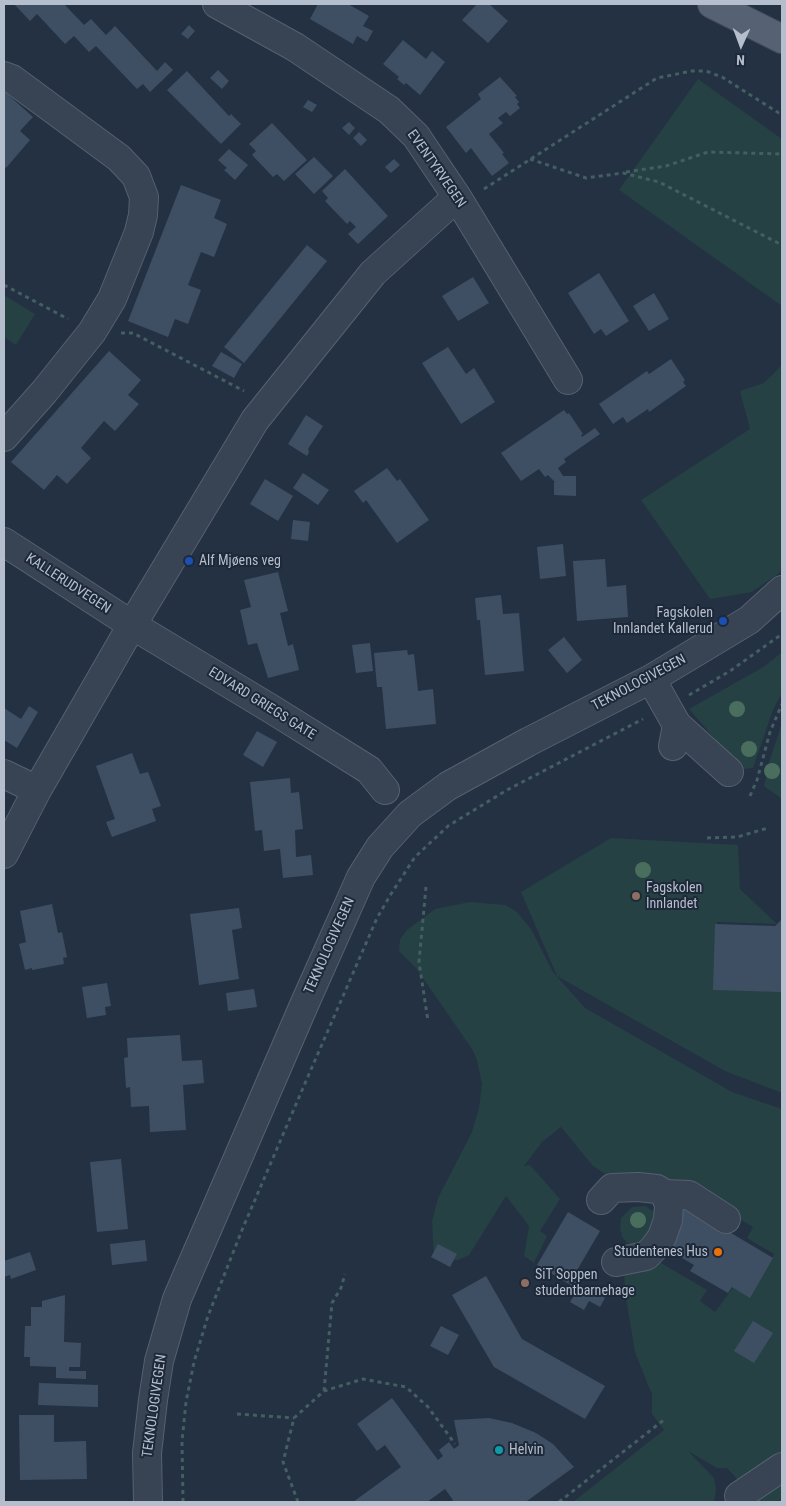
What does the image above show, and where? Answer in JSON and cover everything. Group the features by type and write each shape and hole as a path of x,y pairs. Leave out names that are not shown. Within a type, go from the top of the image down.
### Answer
{"main road":[{"path":"712,4 782,39"}],"street":[{"name":"EVENTYRVEGEN","path":"217,4 295,47 389,110 416,136 457,197 568,380"},
{"path":"4,76 119,158 136,176 144,197 143,215 139,232 112,299 92,332 44,392 4,437"},
{"path":"4,854 37,790 132,625 256,420 373,273 457,197"},
{"name":"KALLERUDVEGEN","path":"4,542 132,625"},
{"name":"TEKNOLOGIVEGEN","path":"148,1502 147,1453 153,1400 160,1361 177,1299 361,877 380,847 410,814 448,786 528,742 651,679 749,620 782,590"},
{"name":"EDVARD GRIEGS GATE","path":"132,625 369,770 385,790"},
{"path":"651,679 672,726 729,772"},
{"path":"4,774 37,790"},
{"path":"601,1200 612,1188 638,1187 657,1189 665,1194 689,1195 726,1219"},
{"path":"616,1262 646,1256 662,1237 668,1220 669,1205 665,1194"},
{"path":"739,1496 782,1466"}],"path":[{"path":"457,197 478,192 657,78 692,71 706,71 722,77 782,115"},
{"path":"530,159 586,178 666,166 708,152 782,154"},
{"path":"623,173 659,182 782,245"},
{"path":"4,285 92,332 133,333 268,404"},
{"path":"183,1502 182,1441 186,1402 194,1362 208,1316 242,1230 377,918 415,857 448,826 506,790 672,726 730,671 782,634"},
{"path":"750,796 757,780 770,732 782,704"},
{"path":"707,838 737,837 768,828"},
{"path":"426,887 419,962 428,1021"},
{"path":"324,1392 332,1303 341,1288 345,1274"},
{"path":"298,1502 283,1462 294,1418 324,1392 363,1379 406,1386 428,1407 455,1444"},
{"path":"237,1414 294,1418"},
{"path":"559,1502 665,1418"}],"green space":[{"path":"698,79 782,139 782,306 619,190"},
{"path":"4,295 35,314 16,345 4,337"},
{"path":"782,365 782,571 752,592 710,599 641,500 750,429 740,391 764,383"},
{"path":"782,652 782,693 773,710 753,768 744,769 738,766 689,709 765,666"},
{"path":"782,723 782,799 764,786 770,759"},
{"path":"611,838 738,845 740,889 777,924 717,922 714,987 782,990 782,1093 725,1071 557,976 521,892"},
{"path":"470,902 505,905 516,911 531,929 553,972 585,1008 732,1092 782,1109 782,1466 753,1471 738,1480 727,1468 717,1468 688,1451 714,1478 716,1490 714,1502 573,1502 664,1430 652,1414 652,1393 635,1352 625,1292 624,1267 656,1260 707,1290 700,1301 715,1312 735,1285 750,1294 774,1254 747,1238 753,1227 738,1218 631,1181 607,1175 593,1166 561,1127 542,1142 524,1166 530,1165 560,1199 540,1231 547,1236 534,1263 524,1256 529,1226 506,1196 469,1255 458,1260 434,1257 432,1221 438,1198 472,1132 479,1108 482,1084 477,1060 472,1049 416,968 399,951 400,939 407,930 435,909"},
{"path":"646,1206 654,1212 659,1221 656,1236 636,1245 627,1243 622,1237 620,1228 621,1218 632,1207"},
{"path":"782,1480 782,1502 756,1502"}],"building":[{"path":"14,4 64,4 84,25 91,19 106,35 115,26 157,71 165,62 173,70 150,92 143,84 137,89 96,46 89,52 74,36 65,44 37,14 30,21"},
{"path":"318,4 348,4 369,16 363,26 373,31 367,42 357,36 353,44 310,19"},
{"path":"477,4 489,4 508,21 488,43 462,20"},
{"path":"189,25 195,31 188,39 181,34"},
{"path":"403,40 426,59 432,51 445,62 420,95 406,83 404,85 397,79 399,77 383,64"},
{"path":"218,70 229,81 222,89 210,78"},
{"path":"187,71 229,116 231,114 241,124 221,144 167,90"},
{"path":"500,77 517,96 515,97 519,102 517,104 520,108 510,116 506,112 498,118 503,123 489,134 504,153 502,154 509,163 492,176 471,148 466,153 446,127 481,99 478,94"},
{"path":"4,91 33,117 20,131 30,140 6,168 4,166"},
{"path":"308,100 317,105 312,112 303,107"},
{"path":"349,122 355,128 349,135 342,128"},
{"path":"272,123 307,160 284,181 277,174 273,177 252,155 256,151 249,144"},
{"path":"359,132 367,140 361,146 353,138"},
{"path":"229,149 248,165 235,180 224,170 227,168 218,160"},
{"path":"314,157 333,176 314,194 295,174"},
{"path":"394,159 400,165 391,173 385,167"},
{"path":"345,169 388,216 358,244 348,234 356,227 350,221 347,224 325,201 328,198 322,191"},
{"path":"181,185 221,200 214,218 227,224 214,257 201,252 188,285 201,290 188,324 175,319 168,337 128,321"},
{"path":"307,245 327,261 244,363 224,347"},
{"path":"599,273 629,321 606,336 601,329 594,334 568,293"},
{"path":"473,277 489,303 458,321 442,296"},
{"path":"654,293 669,319 649,331 633,306"},
{"path":"448,347 466,374 474,368 495,402 461,424 422,363"},
{"path":"109,351 141,380 128,395 139,404 115,431 104,421 81,448 91,458 67,484 57,475 44,490 11,462"},
{"path":"221,352 242,364 234,378 212,366"},
{"path":"671,359 685,380 683,382 686,386 649,412 648,409 627,423 623,417 613,424 599,404 647,371 649,374"},
{"path":"564,410 567,414 569,413 583,434 581,435 582,437 595,428 600,434 564,459 566,462 558,468 563,476 576,476 576,496 554,495 555,482 548,475 545,477 539,469 521,481 501,453"},
{"path":"306,415 323,426 308,449 307,456 288,444"},
{"path":"387,468 397,481 400,479 429,520 397,543 366,500 363,503 354,491"},
{"path":"303,473 329,490 318,505 293,488"},
{"path":"265,479 293,496 278,521 250,504"},
{"path":"293,520 310,522 308,541 291,539"},
{"path":"563,544 566,576 540,579 537,547"},
{"path":"605,559 607,587 626,585 628,617 577,621 573,561"},
{"path":"278,572 288,611 280,613 288,646 293,644 299,670 268,678 257,643 248,645 240,610 251,607 244,580"},
{"path":"501,595 503,614 519,613 524,671 485,675 480,620 477,620 475,598"},
{"path":"564,637 582,660 567,673 548,650"},
{"path":"370,643 373,671 356,673 352,645"},
{"path":"407,650 408,655 414,654 418,691 433,689 436,724 386,729 382,687 377,687 374,653"},
{"path":"29,706 38,712 17,748 4,740 4,708 21,719"},
{"path":"257,731 277,742 263,767 243,755"},
{"path":"132,753 140,774 148,772 161,806 152,809 156,821 112,837 106,822 115,819 96,766"},
{"path":"290,778 291,793 299,792 303,829 295,830 296,857 311,855 313,875 283,878 280,849 264,851 262,830 255,831 250,782"},
{"path":"52,904 58,933 62,932 67,957 63,958 64,964 25,970 19,944 26,942 20,911"},
{"path":"239,908 242,928 232,930 239,979 199,985 190,914"},
{"path":"782,919 782,992 713,990 715,924 775,926"},
{"path":"107,983 111,1006 105,1007 106,1015 87,1018 82,987"},
{"path":"254,989 257,1007 228,1011 226,993"},
{"path":"180,1035 182,1061 202,1060 204,1083 183,1085 186,1130 150,1132 149,1106 131,1107 130,1087 126,1088 124,1058 128,1057 127,1038"},
{"path":"121,1159 128,1229 97,1232 90,1162"},
{"name":"Studentenes Hus","path":"686,1206 773,1258 750,1298 732,1287 728,1293 690,1271 694,1265 662,1246"},
{"path":"568,1212 600,1231 569,1284 537,1265"},
{"path":"145,1240 147,1261 112,1265 110,1244"},
{"path":"438,1244 457,1254 450,1267 431,1257"},
{"path":"30,1252 36,1270 11,1279 10,1275 4,1277 4,1261"},
{"path":"486,1276 522,1339 605,1386 585,1419 494,1367 452,1295"},
{"path":"572,1280 605,1298 600,1307 589,1301 584,1310 570,1302 575,1294 567,1290"},
{"path":"65,1295 64,1342 81,1343 80,1367 69,1367 69,1371 86,1371 86,1379 56,1378 56,1367 30,1366 30,1357 24,1357 25,1326 31,1326 31,1307 42,1307 42,1301"},
{"path":"753,1321 773,1333 754,1363 734,1351"},
{"path":"441,1326 459,1335 448,1355 430,1346"},
{"path":"39,1383 98,1385 98,1407 38,1405"},
{"name":"Helvin","path":"392,1398 438,1460 443,1456 439,1450 449,1442 454,1449 459,1445 454,1420 489,1418 512,1423 536,1433 553,1444 574,1467 528,1502 449,1502 453,1500 445,1489 427,1502 353,1502 401,1467 385,1445 377,1451 357,1424"},
{"path":"19,1415 54,1415 54,1442 86,1441 87,1479 20,1480"}],"place":[{"name":"Alf Mjøens veg","path":"189,561"},
{"name":"Fagskolen Innlandet Kallerud","path":"723,621"},
{"name":"Fagskolen Innlandet","path":"636,896"},
{"name":"Studentenes Hus","path":"718,1252"},
{"name":"SiT Soppen studentbarnehage","path":"525,1283"},
{"name":"Helvin","path":"499,1450"}]}
